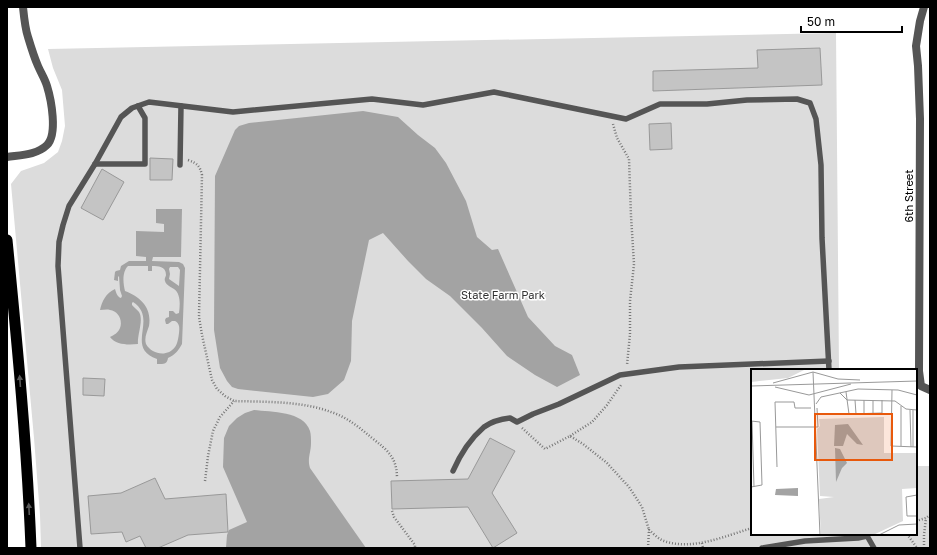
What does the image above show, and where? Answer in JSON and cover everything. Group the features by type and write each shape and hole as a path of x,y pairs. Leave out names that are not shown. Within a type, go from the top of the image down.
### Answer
{"highway":[{"path":"7,240 22,413 29,510 30,548"}],"street":[{"path":"7,157 40,151 51,139 53,129 53,116 47,86 27,36 23,7"},
{"name":"6th Street","path":"924,7 916,46 920,119 919,371 921,386 930,390"}],"lane":[{"path":"80,548 58,266 59,242 69,206 95,164 121,117 132,108 149,102 233,112 372,99 423,105 494,92 626,119 660,104 707,104 747,100 797,99 810,103 816,119 821,165 822,238 829,369"},
{"path":"95,164 145,164 145,118 138,106"},
{"path":"180,165 181,106"},
{"path":"453,471 458,459 470,442 485,427 501,419 510,418 517,422 620,376 679,367 829,361"},
{"path":"762,548 805,541 858,538 866,535 874,548"}],"path":[{"path":"517,422 519,426 545,449 592,422 623,384 626,375 630,334 630,301 634,264 629,159 617,138 610,116"},
{"path":"180,157 195,162 200,168 202,175 199,317 212,380 217,389 225,396 234,400 306,405 332,412 352,422 389,452 395,462 397,478"},
{"path":"205,481 213,431 220,417 234,400"},
{"path":"570,436 583,444 607,463 629,487 642,507 649,530 648,548"},
{"path":"392,511 394,517 415,548"},
{"path":"917,521 930,515"},
{"path":"924,548 926,518"},
{"path":"649,530 662,540 676,544 690,545 702,543 751,528"},
{"path":"907,535 917,548"},
{"path":"702,543 704,548"}],"green space":[{"name":"State Farm Park","path":"836,33 839,369 751,369 751,535 917,535 917,466 930,466 930,548 41,548 34,438 11,184 21,171 44,163 58,152 62,141 65,126 62,90 53,68 48,49"}],"shaded area":[{"path":"363,111 398,117 435,148 446,163 466,201 477,237 492,250 498,249 528,317 555,346 572,355 580,375 557,387 535,375 507,356 450,296 426,279 383,233 369,240 352,321 351,361 344,380 328,394 313,397 238,389 232,387 227,381 220,368 214,330 215,176 235,130 239,126 249,123"},
{"path":"156,209 182,209 181,257 153,257 152,261 179,262 183,264 185,268 182,344 173,356 168,358 164,364 157,364 157,359 148,354 143,347 143,316 140,309 133,302 132,305 139,312 141,319 138,344 122,344 113,340 110,337 116,334 121,325 119,316 113,311 100,310 105,298 115,289 119,297 121,298 122,296 119,276 118,281 114,280 115,272 120,270 121,266 129,261 146,261 146,257 136,256 136,231 164,232 164,224 156,223","holes":["128,266 148,266 148,271 152,271 152,266 163,268 166,272 166,282 178,294 180,303 179,313 176,314 173,311 169,311 169,317 165,320 166,324 176,321 179,328 176,345 168,352 160,353 152,351 145,342 149,326 149,314 144,304 136,296 125,291 123,281 124,274","170,267 178,267 180,270 179,286 169,279"]},
{"path":"254,410 278,412 294,416 307,424 311,435 309,461 310,468 366,548 226,548 229,530 247,522 223,467 224,438 229,426 237,418"}],"building":[{"path":"820,48 822,85 653,91 653,71 758,68 757,50"},
{"path":"671,123 672,149 650,150 649,124"},
{"path":"150,158 173,159 172,180 150,180"},
{"path":"102,169 124,182 103,220 81,208"},
{"path":"83,378 105,379 104,396 83,395"},
{"path":"490,438 515,451 492,493 517,533 493,548 468,507 392,509 391,481 468,479"},
{"path":"155,478 165,499 226,494 228,532 188,535 158,548 146,548 140,536 126,542 122,532 91,534 88,496 121,493"}]}
